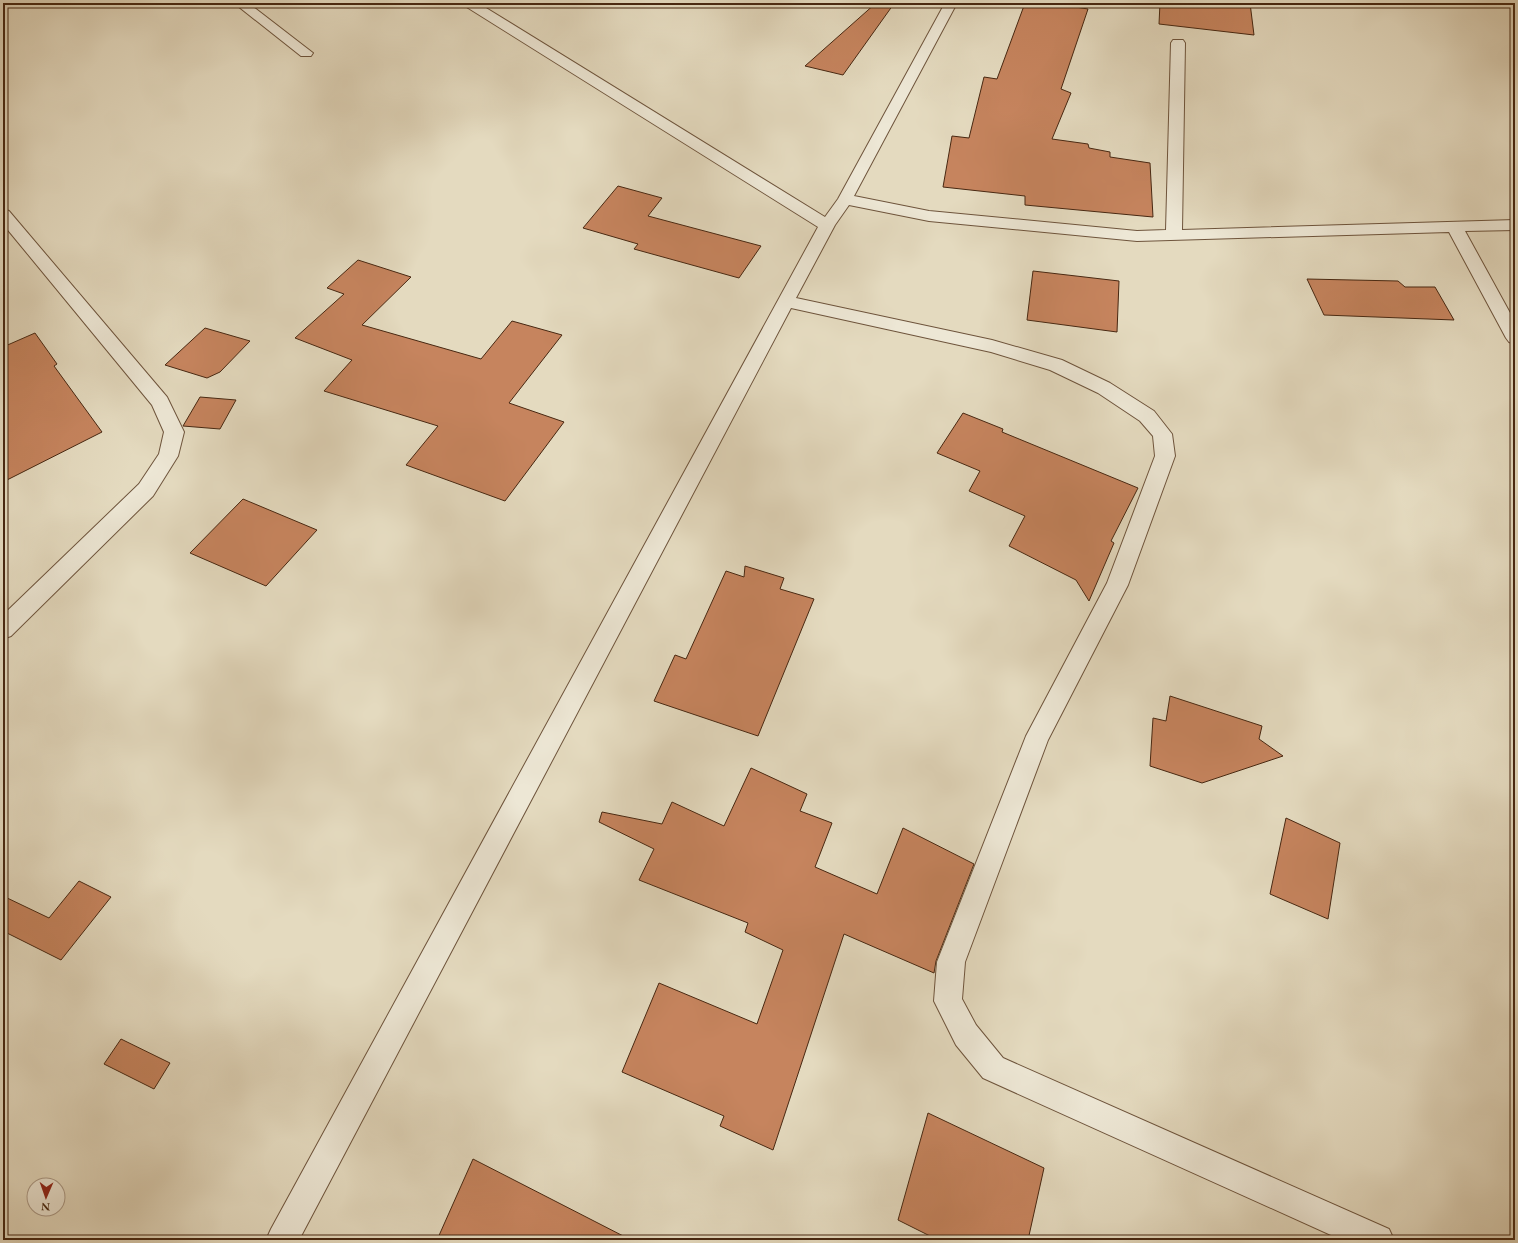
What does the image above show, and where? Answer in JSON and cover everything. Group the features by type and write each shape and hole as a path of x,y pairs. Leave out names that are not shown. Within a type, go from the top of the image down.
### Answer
{"street":[{"path":"240,3 306,52"},
{"path":"469,3 827,225"},
{"path":"282,1240 827,225 845,199 951,3"},
{"path":"1174,235 1178,43"},
{"path":"845,199 929,216 1138,236 1455,228 1515,225"},
{"path":"3,214 160,402 174,432 168,456 146,490 3,629"},
{"path":"1455,228 1515,338"},
{"path":"786,301 992,346 1056,365 1104,388 1141,412 1147,416 1162,434 1165,456 1117,585 1038,736 951,962 948,1001 966,1035 993,1068 1378,1240"}],"building":[{"path":"876,3 891,3 893,5 843,75 805,66"},
{"path":"1025,3 1051,3 1088,9 1061,89 1071,93 1052,139 1088,144 1089,148 1110,152 1110,157 1150,163 1153,217 1025,205 1025,196 943,187 952,136 969,138 984,77 997,79"},
{"path":"1160,3 1250,3 1254,35 1159,24"},
{"path":"618,186 662,198 648,216 761,246 739,278 634,249 638,244 583,228"},
{"path":"358,260 411,277 362,325 481,359 512,321 562,335 509,403 564,422 505,501 406,465 438,426 324,391 352,360 295,338 344,294 327,288"},
{"path":"1033,271 1119,281 1117,332 1027,320"},
{"path":"1307,279 1398,281 1405,287 1435,287 1454,320 1324,315"},
{"path":"205,328 250,341 220,372 207,378 165,365"},
{"path":"35,333 57,364 54,366 102,432 3,482 3,347"},
{"path":"200,397 236,400 220,429 183,426"},
{"path":"963,413 1003,429 1002,432 1138,488 1111,541 1114,543 1089,601 1076,580 1009,546 1025,516 969,491 980,471 937,453"},
{"path":"243,499 317,530 266,586 190,553"},
{"path":"745,566 784,578 780,589 814,599 758,736 654,701 675,655 686,659 726,571 744,577"},
{"path":"1170,696 1262,726 1259,739 1283,756 1202,783 1150,766 1153,718 1166,721"},
{"path":"751,768 807,794 800,811 832,823 815,867 877,894 903,828 974,864 936,961 934,973 844,934 773,1150 720,1126 724,1116 622,1072 659,983 757,1024 783,950 745,932 748,923 639,880 654,849 599,822 602,812 662,824 672,802 724,826"},
{"path":"1286,818 1340,843 1328,919 1270,894"},
{"path":"79,881 111,897 61,960 3,931 3,896 49,918"},
{"path":"121,1039 170,1063 154,1089 104,1064"},
{"path":"928,1113 1044,1168 1028,1240 938,1240 898,1220"},
{"path":"473,1159 631,1240 437,1240"}]}
